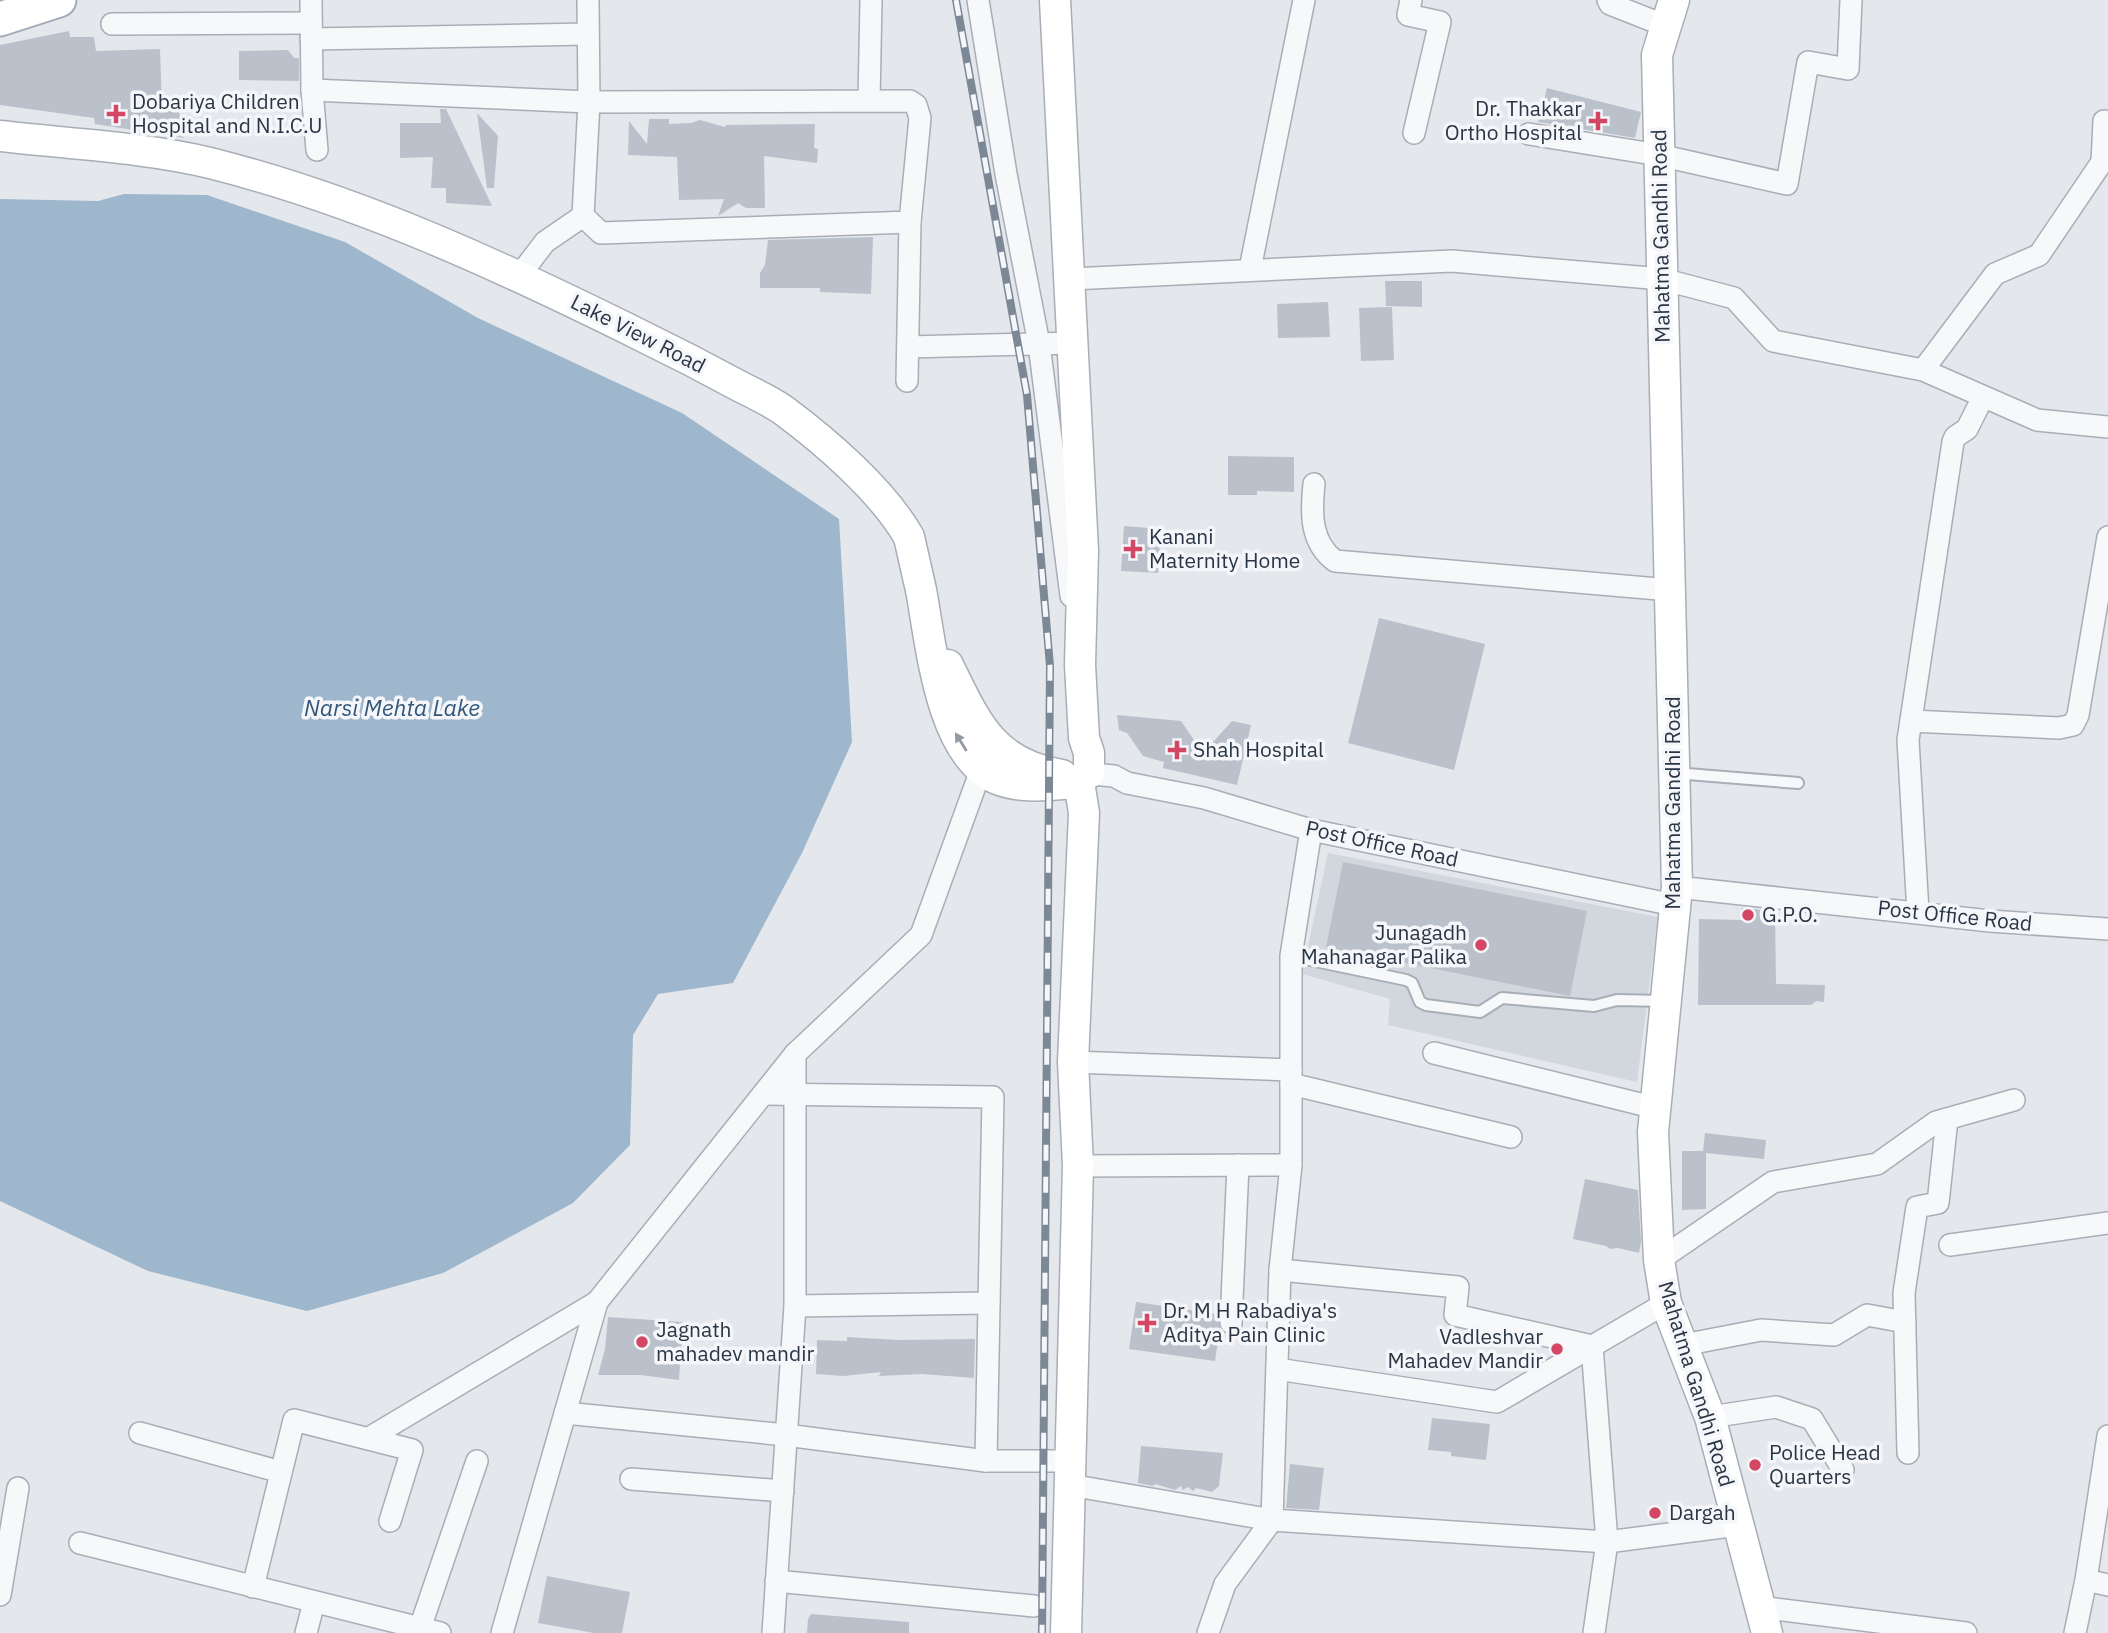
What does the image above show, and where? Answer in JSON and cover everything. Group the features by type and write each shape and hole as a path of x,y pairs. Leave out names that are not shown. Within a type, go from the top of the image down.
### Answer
{"main road":[{"path":"0,3 8,0"},
{"path":"0,19 59,0"},
{"path":"1055,0 1083,551 1080,665 1084,738 1080,753 1083,784 1073,1062 1077,1166 1066,1633"},
{"name":"Mahatma Gandhi Road","path":"1670,13 1657,55 1676,896 1653,1132 1659,1260 1667,1303 1710,1417 1763,1620"},
{"name":"Lake View Road","path":"0,122 201,145 316,172 450,245 523,270 786,394 906,499 929,544 936,603 948,665 975,720 995,744"},
{"name":"Lake View Road","path":"0,136 170,155 209,163 316,172"},
{"name":"Lake View Road","path":"523,270 781,408 818,438 887,505 899,519 908,537 934,667 949,719 965,750 981,770"},
{"path":"995,744 1010,757 1027,765 1083,784"},
{"path":"981,770 998,780 1021,785 1083,784"}],"street":[{"path":"311,0 316,172"},
{"path":"588,0 589,102 583,216 601,233 910,222"},
{"path":"869,100 871,0"},
{"path":"978,0 1006,174 1039,344 1080,665"},
{"path":"1250,269 1304,0"},
{"path":"1411,0 1408,15 1440,22 1414,133"},
{"path":"1608,0 1610,4 1670,13"},
{"path":"1529,134 1659,155 1787,184 1808,62 1848,69 1851,0"},
{"path":"112,24 311,31 588,34"},
{"path":"312,90 589,102 910,101 916,105 920,118 910,222 907,381"},
{"path":"1923,370 1995,274 2039,255 2102,162 2104,121"},
{"path":"523,270 545,242 583,216"},
{"path":"1071,279 1452,261 1662,279 1734,298 1773,341 1923,370 2037,420 2108,427"},
{"path":"908,347 1073,343"},
{"path":"1918,912 1909,740 1911,721 1952,442 1967,429 1983,397"},
{"path":"1314,484 1312,509 1315,536 1324,553 1335,561 1670,590"},
{"path":"1911,721 2059,729 2073,725 2078,715 2108,537"},
{"path":"369,1438 597,1302 795,1054 921,934 981,770 995,744"},
{"name":"Post Office Road","path":"1083,784 1114,788 1127,783 1204,798 1311,830 1676,896 1918,912 1990,921 2108,929"},
{"path":"1208,1633 1225,1584 1272,1520 1280,1270 1291,1165 1291,956 1311,830"},
{"path":"773,1633 795,1306 795,1054"},
{"path":"1434,1054 1656,1108"},
{"path":"1073,1062 1291,1077 1511,1136"},
{"path":"763,1094 993,1097 986,1461"},
{"path":"1659,1260 1773,1182 1877,1164 1936,1122 2014,1100"},
{"path":"1908,1453 1904,1293 1917,1207 1938,1203 1947,1119"},
{"path":"1231,1323 1238,1165"},
{"path":"1077,1166 1291,1165"},
{"path":"1950,1245 2108,1223"},
{"path":"1280,1270 1458,1287 1455,1315 1591,1346"},
{"path":"502,1633 597,1302"},
{"path":"795,1306 989,1303"},
{"path":"1277,1369 1497,1402 1667,1303"},
{"path":"1684,1345 1761,1330 1834,1335 1867,1315 1905,1322"},
{"path":"1591,1346 1606,1542 1594,1633"},
{"path":"1710,1417 1776,1407 1812,1419 1843,1470"},
{"path":"565,1413 786,1435 1070,1473 1272,1520 1606,1542 1738,1525"},
{"path":"253,1587 294,1420 412,1450 390,1521"},
{"path":"140,1433 281,1472"},
{"path":"2075,1633 2108,1436"},
{"path":"80,1544 430,1630 477,1461"},
{"path":"631,1479 783,1491"},
{"path":"0,1595 18,1488"},
{"path":"2086,1580 2108,1585"},
{"path":"776,1581 1034,1606"},
{"path":"306,1633 314,1602"},
{"path":"1763,1620 1966,1633"}],"lane":[{"path":"1675,773 1798,783"},
{"path":"1291,956 1406,980 1412,983 1420,1002 1480,1012 1502,998 1594,1006 1617,1000 1665,1000"}],"shaded area":[{"name":"Junagadh Mahanagar Palika","path":"1328,853 1658,917 1637,1082 1388,1025 1390,999 1302,974"}],"water":[{"name":"Narsi Mehta Lake","path":"124,194 207,195 345,242 478,318 682,413 839,519 852,742 802,853 733,983 658,994 633,1035 630,1145 573,1203 443,1273 307,1311 148,1271 0,1201 0,199 98,201"}],"building":[{"path":"69,31 70,37 94,37 96,51 160,49 162,106 178,106 184,138 95,124 94,118 0,105 0,45"},
{"path":"288,50 294,58 299,58 299,81 239,80 239,51"},
{"path":"1547,88 1641,112 1635,138 1538,122"},
{"path":"440,109 446,109 492,206 446,203 446,188 431,188 433,157 400,158 400,123 441,123"},
{"path":"477,113 498,136 494,188 487,188"},
{"path":"649,119 669,119 669,124 700,120 725,127 815,124 814,148 818,149 817,163 764,156 765,208 746,208 738,203 718,216 724,199 679,200 677,157 628,155 629,121 647,144"},
{"path":"873,237 871,294 820,292 820,288 760,288 760,273 765,265 768,240"},
{"path":"1385,281 1422,281 1422,307 1386,306"},
{"path":"1328,302 1330,337 1278,338 1277,304"},
{"path":"1392,307 1394,360 1361,361 1359,308"},
{"path":"1228,456 1294,457 1294,492 1257,491 1257,495 1228,495"},
{"path":"1124,526 1161,529 1158,573 1121,571"},
{"path":"1379,618 1485,644 1454,770 1348,743"},
{"path":"1117,715 1181,721 1203,753 1232,721 1251,725 1237,785 1163,768 1164,762 1143,756 1127,733 1119,730"},
{"path":"1343,862 1587,911 1570,996 1326,947"},
{"path":"1742,908 1775,911 1776,984 1825,985 1824,1002 1816,1001 1811,1005 1698,1005 1699,919 1742,920"},
{"path":"1705,1133 1766,1140 1764,1159 1706,1153 1706,1209 1682,1210 1682,1151 1703,1151"},
{"path":"1585,1179 1638,1190 1641,1242 1639,1253 1610,1249 1573,1239"},
{"path":"1136,1302 1218,1314 1220,1329 1215,1361 1129,1349"},
{"path":"608,1317 683,1322 679,1380 640,1375 598,1375 605,1349"},
{"path":"847,1337 898,1340 975,1339 974,1378 922,1374 879,1376 881,1372 844,1376 816,1374 817,1340 847,1341"},
{"path":"1432,1418 1490,1424 1486,1460 1428,1450"},
{"path":"1141,1446 1223,1453 1219,1486 1212,1492 1196,1488 1193,1491 1188,1487 1183,1490 1181,1486 1175,1490 1155,1484 1153,1486 1138,1483"},
{"path":"1290,1464 1324,1468 1319,1510 1286,1508"},
{"path":"547,1576 630,1592 622,1633 594,1633 538,1623"},
{"path":"811,1614 909,1622 909,1633 807,1633"}],"railway":[{"path":"956,0 1027,395 1050,666 1042,1633"}],"place":[{"name":"Dobariya Children Hospital and N.I.C.U","path":"116,114"},
{"name":"Dr. Thakkar Ortho Hospital","path":"1598,121"},
{"name":"Kanani Maternity Home","path":"1133,549"},
{"name":"Shah Hospital","path":"1177,750"},
{"name":"G.P.O.","path":"1748,915"},
{"name":"Junagadh Mahanagar Palika","path":"1481,945"},
{"name":"Dr. M H Rabadiya's Aditya Pain Clinic","path":"1147,1323"},
{"name":"Jagnath mahadev mandir","path":"642,1342"},
{"name":"Vadleshvar Mahadev Mandir","path":"1557,1349"},
{"name":"Police Head Quarters","path":"1755,1465"},
{"name":"Dargah","path":"1655,1513"}]}
